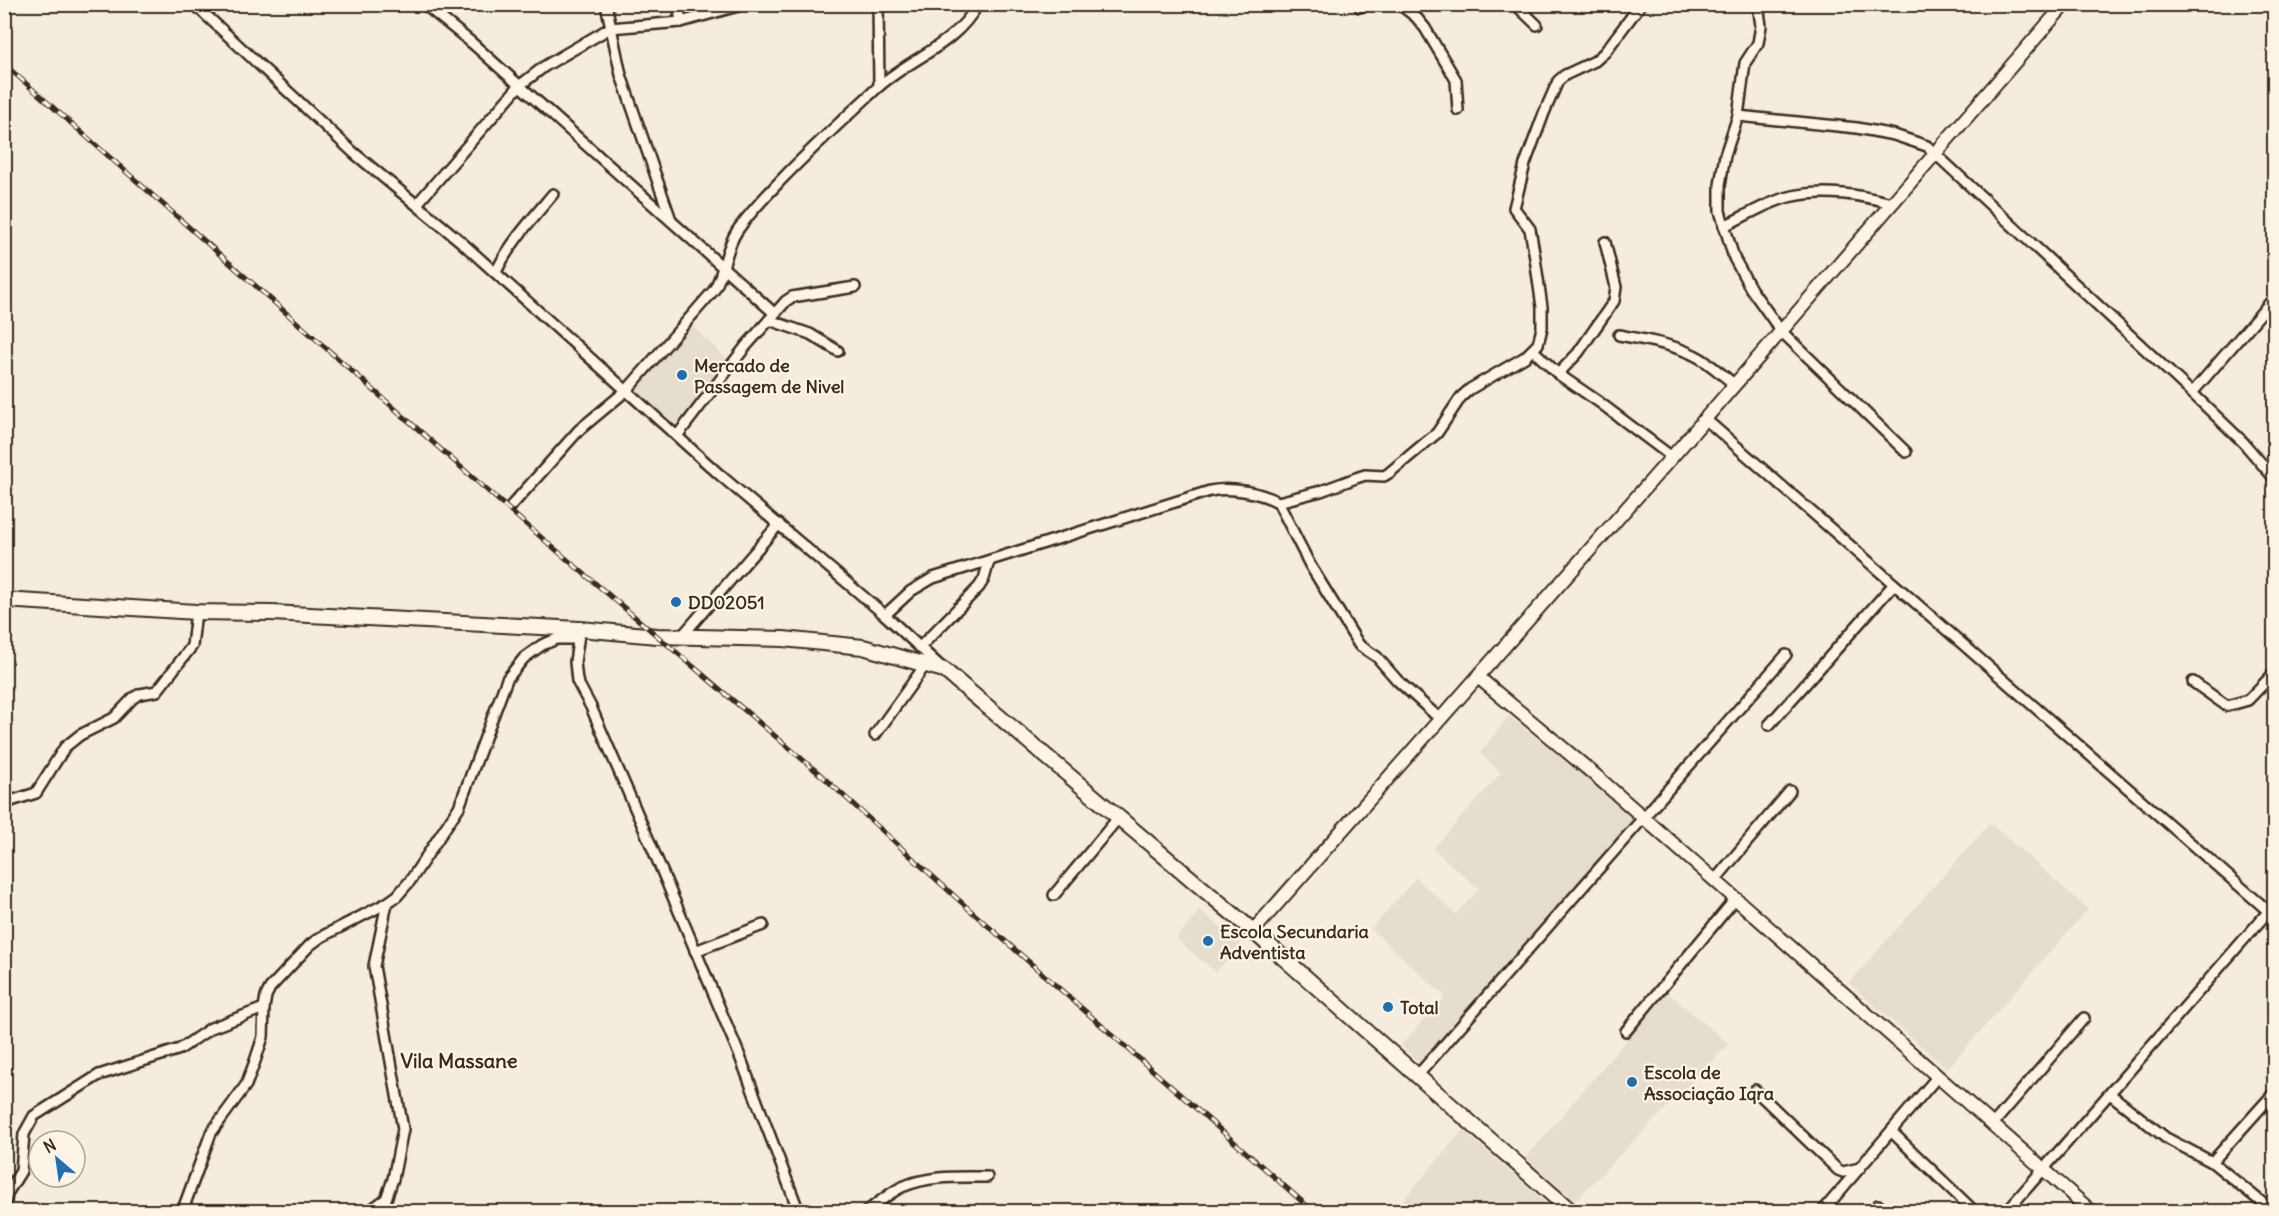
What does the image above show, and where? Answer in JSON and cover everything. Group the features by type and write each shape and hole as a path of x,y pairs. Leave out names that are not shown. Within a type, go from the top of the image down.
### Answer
{"main road":[{"path":"4,600 196,612 271,613 579,634 783,639 863,647 944,670 1253,931 1572,1212"}],"street":[{"path":"194,4 354,153 496,272 677,436 921,646 944,670"},
{"path":"424,4 472,43 724,268 771,316 810,334 838,351"},
{"path":"606,4 610,28 630,102 671,221"},
{"path":"678,4 681,22"},
{"path":"417,204 519,86 557,58 610,28 681,22 754,4"},
{"path":"878,4 879,86"},
{"path":"512,505 579,430 627,390 714,290 735,233 745,219 825,135 879,86 939,47 957,32 978,4"},
{"path":"1399,4 1425,27 1456,80 1458,110"},
{"path":"1515,4 1537,25"},
{"path":"885,615 911,591 933,578 1210,491 1221,489 1252,493 1278,502 1321,491 1365,475 1383,476 1389,473 1437,433 1453,406 1466,393 1526,357 1538,344 1542,328 1540,288 1530,229 1514,207 1525,164 1558,81 1565,75 1595,61 1605,52 1641,4"},
{"path":"1758,4 1760,35 1758,43 1745,63 1738,116 1725,155 1720,185 1720,211 1734,258 1750,289 1780,331 1906,452"},
{"path":"1253,931 1672,457 2066,4"},
{"path":"1738,116 1857,128 1919,142 1935,153 2192,393 2243,442 2274,478"},
{"path":"1724,226 1792,196 1817,193 1840,194 1892,203"},
{"path":"496,272 517,237 553,194"},
{"path":"1558,374 1578,353 1614,301 1616,287 1605,242"},
{"path":"677,436 771,316 792,297 855,287"},
{"path":"2192,393 2271,311 2274,298"},
{"path":"1619,335 1659,342 1683,350 1698,357 1734,384"},
{"path":"1533,350 1558,374 1672,457"},
{"path":"1704,418 2273,911 2006,1212"},
{"path":"1278,502 1310,565 1359,645 1377,657 1397,680 1440,719"},
{"path":"682,636 779,524"},
{"path":"921,646 979,587 989,561"},
{"path":"1769,725 1894,584"},
{"path":"4,807 11,801 36,793 65,747 80,735 114,718 133,698 140,694 157,691 192,646 196,612"},
{"path":"182,1212 211,1133 246,1085 263,1037 264,1008 270,988 310,945 321,937 398,896 459,807 507,679 513,669 542,645 579,634 575,662 577,681 591,706 739,1054 799,1212"},
{"path":"1417,1076 1786,655"},
{"path":"875,735 926,664"},
{"path":"2193,682 2227,706 2248,700 2274,673"},
{"path":"1478,676 1736,898 2092,1212"},
{"path":"1715,880 1790,791"},
{"path":"1054,895 1119,817"},
{"path":"1626,1031 1736,898"},
{"path":"369,1212 386,1199 404,1129 374,966 387,903"},
{"path":"694,951 763,925"},
{"path":"4,1205 8,1192 21,1171 24,1134 34,1116 99,1075 180,1049 211,1028 264,1008"},
{"path":"1993,1124 2084,1018"},
{"path":"1822,1212 1938,1076"},
{"path":"1755,1090 1838,1170 1852,1171 1860,1168"},
{"path":"2212,1162 2274,1093"},
{"path":"2110,1094 2166,1138 2212,1162 2266,1208"},
{"path":"1892,1132 1975,1212"},
{"path":"866,1212 902,1187 950,1176 987,1177"}],"shaded area":[{"name":"Mercado de Passagem de Nivel","path":"692,326 729,361 678,426 633,389"},
{"path":"1509,716 1635,817 1527,944 1420,1064 1401,1045 1445,996 1371,929 1416,878 1456,914 1479,889 1433,849 1501,773 1480,753"},
{"path":"1990,823 2088,909 1947,1069 1849,983"},
{"name":"Escola Secundaria Adventista","path":"1200,910 1241,944 1216,972 1176,939"},
{"path":"1667,992 1729,1044 1575,1201 1526,1158"},
{"path":"1463,1130 1555,1211 1394,1211"}],"railway":[{"path":"4,64 522,521 822,776 971,911 1314,1212"}],"place":[{"name":"Mercado de Passagem de Nivel","path":"682,375"},
{"name":"DD02051","path":"676,602"},
{"name":"Escola Secundaria Adventista","path":"1208,941"},
{"name":"Total","path":"1388,1007"},
{"name":"Escola de Associação Iqra","path":"1632,1082"}],"district":[{"name":"Vila Massane","path":"459,1060"}]}
